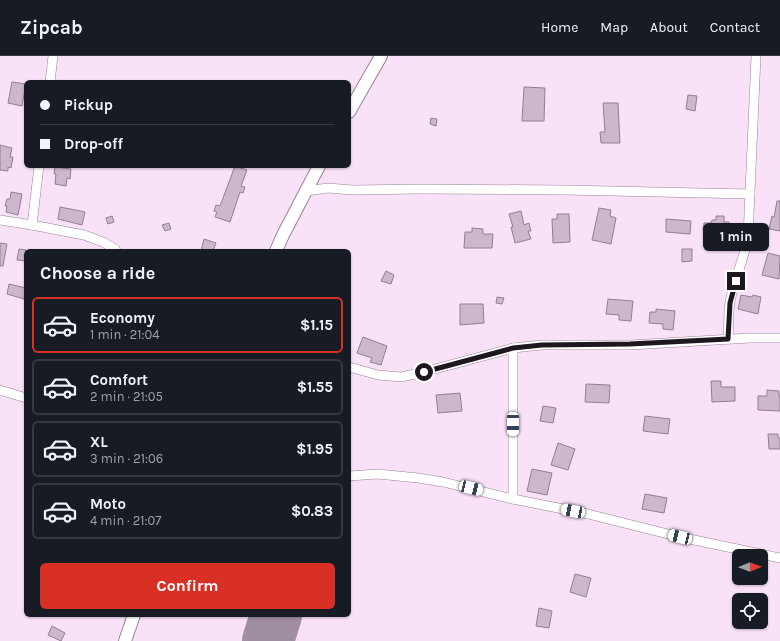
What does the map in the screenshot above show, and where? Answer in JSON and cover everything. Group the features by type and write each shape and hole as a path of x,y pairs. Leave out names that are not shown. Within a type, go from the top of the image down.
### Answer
{"main road":[{"path":"351,108 381,56"},
{"path":"277,249 318,168"},
{"path":"125,641 133,617"}],"street":[{"path":"50,80 53,56"},
{"path":"728,339 730,303 746,251 748,237 756,56"},
{"path":"32,225 39,168"},
{"path":"306,191 328,188 353,190 557,190 750,194"},
{"path":"0,220 84,236 104,242 115,249"},
{"path":"351,368 378,375 401,377 513,348 542,345 630,344 780,338"},
{"path":"513,348 513,499"},
{"path":"0,390 24,397"},
{"path":"351,476 378,474 443,482 513,499 588,514 680,537 780,558"}],"building":[{"path":"12,82 24,84 22,106 8,103"},
{"path":"524,87 545,88 544,121 522,121"},
{"path":"688,95 697,96 695,111 686,109"},
{"path":"603,103 618,103 620,143 601,143 600,132 605,132"},
{"path":"431,118 437,119 436,126 430,124"},
{"path":"0,145 12,148 10,157 13,157 11,168 8,167 8,171 0,170"},
{"path":"55,168 71,169 70,179 67,178 66,186 55,184 56,174 54,174"},
{"path":"234,168 247,170 241,186 245,187 243,193 240,192 230,222 215,217 217,212 214,211 216,205 220,206"},
{"path":"11,192 22,194 18,215 6,212 7,206 5,206 7,199 10,199"},
{"path":"777,201 780,201 780,231 769,229 772,216 774,217"},
{"path":"60,207 85,212 82,225 58,219"},
{"path":"599,208 611,210 610,216 616,218 611,244 592,240"},
{"path":"521,211 524,225 529,223 531,231 528,231 531,239 515,243 511,227 513,227 509,214"},
{"path":"557,214 569,214 570,242 553,243 552,219 557,219"},
{"path":"112,216 114,222 108,224 106,218"},
{"path":"716,216 724,216 724,222 729,222 729,229 734,229 734,240 724,239 724,244 716,243 716,238 708,238 708,230 703,230 704,223 711,223 712,220 716,220"},
{"path":"666,219 691,221 690,234 666,232"},
{"path":"169,223 171,229 165,231 162,225"},
{"path":"472,228 483,229 483,234 493,234 492,248 464,248 465,232 472,232"},
{"path":"204,239 216,243 214,249 202,249"},
{"path":"0,243 7,244 3,266 0,266"},
{"path":"19,249 24,250 24,261 17,260"},
{"path":"682,249 692,249 692,261 682,262"},
{"path":"768,253 780,256 779,279 762,275"},
{"path":"386,271 394,275 391,284 381,281"},
{"path":"9,284 24,288 24,299 7,294"},
{"path":"741,295 761,297 758,314 738,309"},
{"path":"497,297 504,298 502,304 496,303"},
{"path":"608,299 633,301 631,321 619,320 619,315 606,314"},
{"path":"460,304 483,304 484,323 460,325"},
{"path":"656,309 675,311 673,330 663,329 663,324 649,323 650,312 656,312"},
{"path":"363,337 387,346 381,365 370,362 372,358 357,353"},
{"path":"711,381 721,381 721,387 735,387 735,401 712,402"},
{"path":"586,384 610,385 609,403 585,402"},
{"path":"767,390 779,391 780,411 758,410 758,396 767,396"},
{"path":"460,393 462,411 438,413 436,395"},
{"path":"543,406 556,408 553,423 540,421"},
{"path":"645,416 670,419 668,434 643,431"},
{"path":"768,434 778,434 778,438 780,438 780,449 769,449"},
{"path":"558,443 575,449 568,470 551,465"},
{"path":"532,469 552,473 547,495 527,491"},
{"path":"645,494 667,498 664,513 642,509"},
{"path":"575,574 591,578 586,597 570,592"},
{"path":"539,608 552,611 549,628 536,626"},
{"path":"52,626 65,633 61,641 48,635"}],"runway":[{"path":"268,641 275,617"}],"route":[{"path":"424,372 513,348 542,345 630,344 728,339 730,303 736,281"}]}
